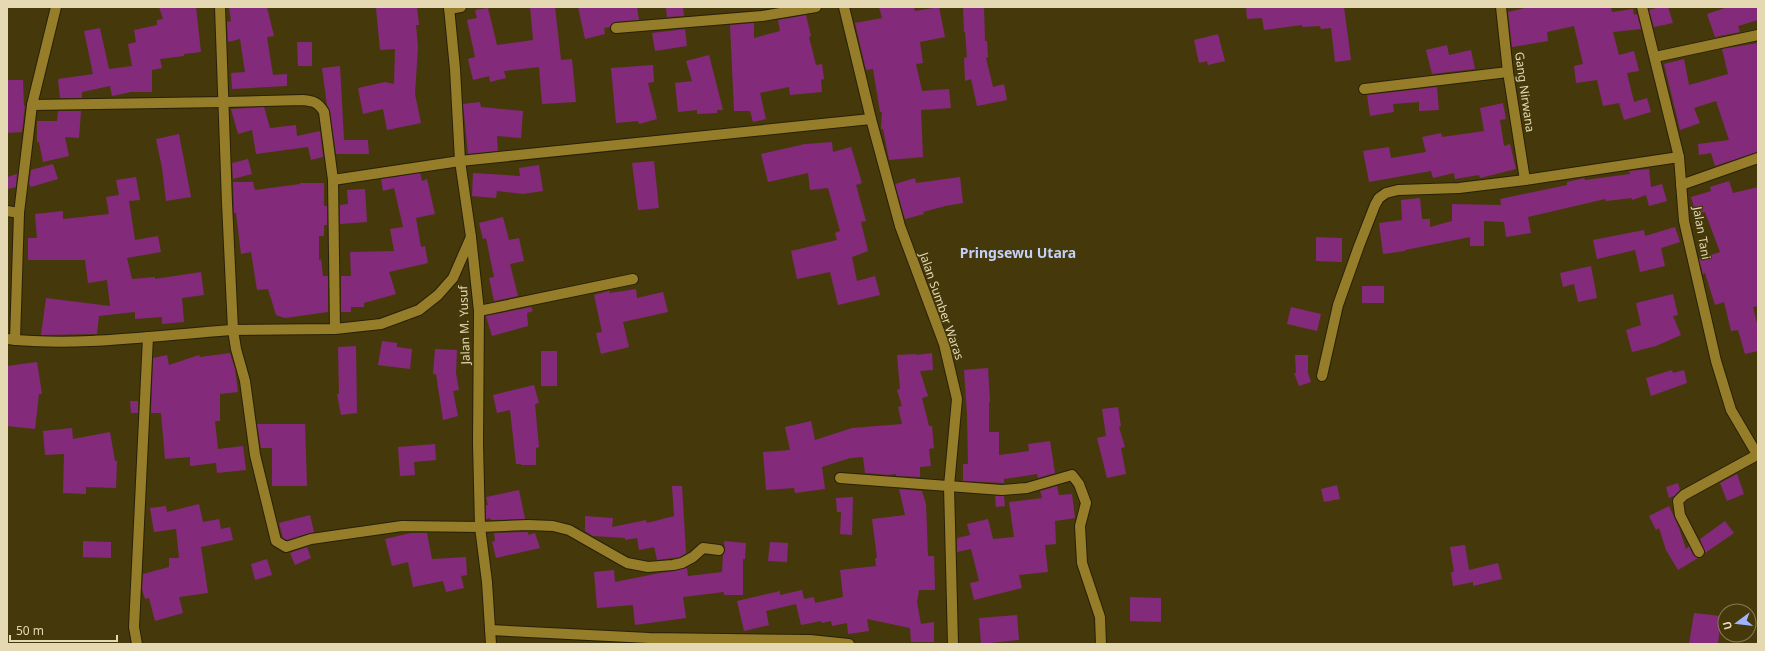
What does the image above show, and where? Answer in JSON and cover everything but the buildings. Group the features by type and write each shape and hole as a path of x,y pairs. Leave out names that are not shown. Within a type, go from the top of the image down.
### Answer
{"street":[{"path":"56,7 32,105 19,213 11,339 40,342 148,337 234,330 335,328 381,324 419,310 438,295 453,278 471,237"},
{"path":"220,7 227,203 236,350 245,381 255,456 276,541 281,546 286,547 311,540 402,526 480,527 528,525 553,526 569,530 627,563 648,567 682,563 693,557 703,548 719,550"},
{"path":"449,8 461,7"},
{"path":"616,28 762,16 816,7"},
{"name":"Jalan Sumber Waras","path":"844,7 871,119 900,226 944,344 957,399 949,486 952,644"},
{"name":"Gang Nirwana","path":"1501,7 1508,72 1525,180"},
{"name":"Jalan Tani","path":"1642,7 1679,157 1684,221 1716,361 1731,410 1757,455"},
{"name":"Jalan M. Yusuf","path":"449,8 455,69 460,161 471,237 479,312 478,443 480,527 487,582 491,644"},
{"path":"1655,57 1758,35"},
{"path":"1364,89 1508,72"},
{"path":"32,105 302,100 313,101 320,104 324,112 333,180 335,328"},
{"path":"333,180 460,161 871,119"},
{"path":"1322,376 1338,305 1359,246 1379,198 1386,193 1398,190 1459,188 1525,180 1679,157"},
{"path":"1681,185 1758,158"},
{"path":"7,211 19,213"},
{"path":"479,312 633,279"},
{"path":"137,644 134,627 148,337"},
{"path":"1699,552 1680,515 1678,501 1684,495 1757,455"},
{"path":"840,478 1002,490 1028,488 1072,475 1079,484 1086,503 1080,526 1082,563 1100,617 1101,644"},
{"path":"490,630 649,638 849,644"}],"district":[{"name":"Pringsewu Utara","path":"1018,252"}]}
